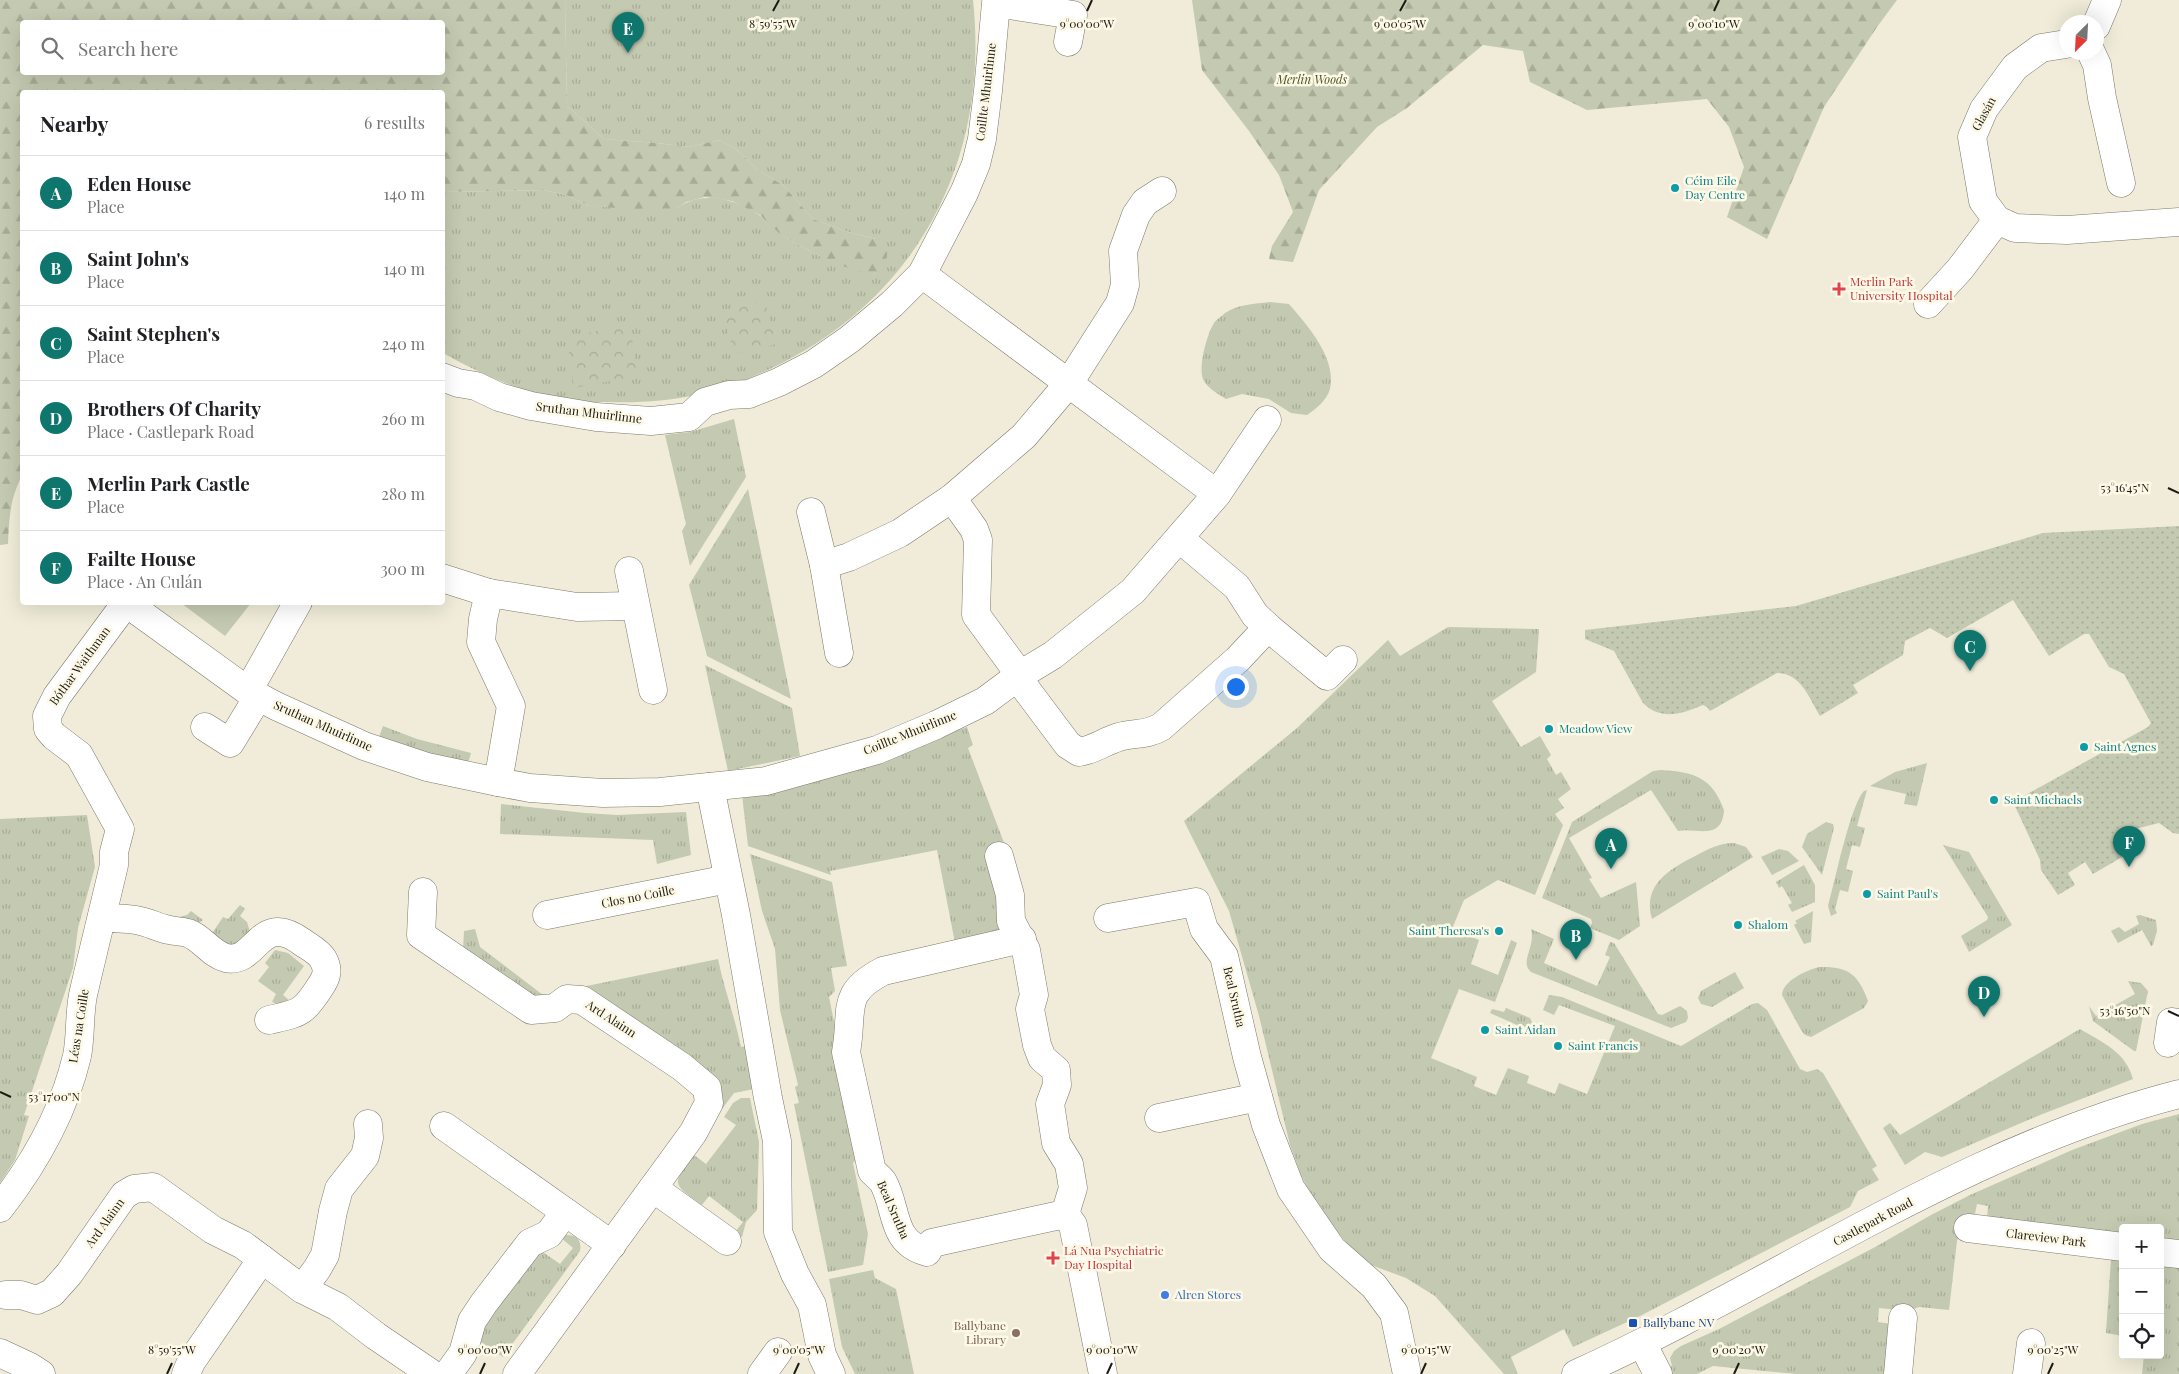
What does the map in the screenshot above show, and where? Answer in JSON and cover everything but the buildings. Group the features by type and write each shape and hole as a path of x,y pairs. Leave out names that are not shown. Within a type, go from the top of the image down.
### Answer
{"street":[{"path":"2101,15 2107,0"},
{"name":"Coillte Mhuirlinne","path":"705,402 729,395 749,394 779,382 814,364 850,339 892,304 922,274 964,193 976,164 982,139 988,91 996,3 1073,15 1068,42"},
{"name":"Glasán","path":"1997,220 1983,201 1972,137 1984,109 2015,67 2041,48 2059,45"},
{"path":"2095,60 2121,183"},
{"path":"824,565 849,558 900,533 952,498 1024,436 1069,383 1120,303 1125,285 1123,251 1136,215 1145,202 1162,191"},
{"path":"1928,304 1960,268 1997,220 2015,228 2067,230 2179,222"},
{"path":"922,274 1217,494"},
{"name":"Sruthan Mhuirlinne","path":"445,378 458,383 476,386 499,397 531,406 596,417 651,421 690,417 705,402"},
{"name":"Coillte Mhuirlinne","path":"766,781 885,746 936,724 985,701 1019,676 1053,655 1133,591 1217,494 1267,420"},
{"path":"952,498 974,529 978,540 976,615 1068,745 1079,752 1090,751 1119,737 1153,732 1238,659 1268,627"},
{"path":"812,512 824,565 839,652"},
{"path":"1180,538 1237,587 1255,615 1327,676 1343,660"},
{"path":"628,571 653,690"},
{"path":"445,579 489,593 577,607 635,606"},
{"path":"489,593 483,619 481,642 511,706 498,782"},
{"name":"Bóthar Waithman","path":"120,829 80,755 54,736 48,729 47,716 57,696 125,605"},
{"name":"Bóthar Waithman","path":"129,605 253,694"},
{"path":"205,727 230,743 297,605"},
{"name":"Sruthan Mhuirlinne","path":"253,694 364,746 427,767 530,788 603,793 660,792 766,781"},
{"path":"710,787 777,1141 778,1232 795,1274 812,1305 822,1355 831,1374"},
{"name":"Léas na Coille","path":"0,1208 21,1180 54,1118 66,1088 76,1056 81,1030 82,998 114,865 114,852 120,829"},
{"path":"999,856 1010,895 1011,921 1026,950 1034,995 1030,1009 1037,1045 1042,1058 1056,1070 1057,1085 1050,1104 1056,1143 1069,1164 1073,1188 1065,1214 1073,1226 1103,1374"},
{"name":"Clos no Coille","path":"547,915 728,879"},
{"name":"Ard Alainn","path":"423,892 422,935 468,967 531,1010 554,1008 567,999 582,1000 682,1067 708,1088 709,1103 693,1133 612,1245 531,1369"},
{"name":"Beal Srutha","path":"1108,918 1196,902 1204,929 1224,956 1247,1057 1266,1125 1291,1189 1332,1249 1374,1286 1394,1313 1407,1374"},
{"path":"102,916 116,920 146,922 166,929 187,933 219,954 231,958 243,956 268,934 282,932 297,938 322,959 326,969 325,979 303,1010 269,1020"},
{"name":"Beal Srutha","path":"1022,940 883,971 868,979 855,991 852,998 846,1052 872,1171 882,1181 901,1233 906,1242 914,1248 927,1252 932,1243 1065,1214"},
{"name":"Castlepark Road","path":"1576,1374 1642,1343 1984,1165 2098,1119 2179,1094"},
{"path":"1159,1118 1258,1097"},
{"path":"302,1289 325,1255 339,1189 365,1156 369,1138 368,1124"},
{"path":"444,1126 612,1245"},
{"name":"Ard Alainn","path":"6,1295 21,1295 37,1300 52,1293 69,1274 124,1195 134,1189 153,1187 214,1230 243,1245 302,1289 338,1307 376,1336 432,1374"},
{"path":"653,1188 727,1241"},
{"path":"448,1374 463,1353 472,1321 484,1303 530,1243 549,1234 565,1212"},
{"name":"Clareview Park","path":"1968,1228 2119,1247"},
{"path":"2164,1252 2179,1254"},
{"path":"186,1374 191,1362 262,1259"},
{"path":"1898,1374 1903,1318"},
{"path":"1642,1343 1658,1374"},
{"path":"2026,1374 2030,1343"},
{"path":"762,1374 778,1352"},
{"path":"0,1353 41,1374"}],"green space":[{"path":"0,0 565,0 567,106 604,139 689,147 719,140 736,149 759,171 783,185 813,219 848,232 876,239 888,247 886,263 877,274 854,270 826,260 778,232 760,215 732,201 705,197 686,202 677,208 630,209 590,206 566,195 544,190 445,192 445,90 20,90 20,480 10,517 8,544 0,545"},
{"path":"565,0 973,0 975,58 969,114 956,167 934,216 905,262 869,302 825,338 774,367 734,384 714,390 674,399 653,401 573,401 538,394 505,383 445,354 445,192 544,190 566,195 590,206 677,208 697,199 719,199 750,209 790,240 815,254 845,266 877,274 876,239 848,232 813,219 783,185 759,171 736,149 719,140 689,147 604,139 567,106"},
{"name":"Merlin Woods","path":"1192,0 1897,0 1824,107 1767,239 1727,217 1744,167 1729,127 1707,99 1587,110 1530,82 1523,51 1483,45 1407,108 1377,127 1319,190 1293,262 1269,259 1272,246 1293,212 1279,175 1249,131 1202,70"},
{"path":"765,302 777,344 735,354 721,312"},
{"path":"1270,302 1289,304 1312,332 1325,354 1329,366 1331,377 1329,393 1321,404 1307,415 1291,413 1269,399 1242,394 1226,399 1210,388 1203,379 1204,351 1211,328 1215,322 1225,313 1236,308"},
{"path":"630,323 637,376 574,388 567,338"},
{"path":"734,419 746,477 690,566 682,531 686,524 665,435 690,432"},
{"path":"748,489 791,699 707,656 689,585"},
{"path":"2179,526 2179,834 2173,833 2159,823 2131,830 2115,840 2124,856 2093,874 2085,862 2068,873 2075,885 2058,895 2041,870 2040,860 2013,802 2148,727 2151,723 2124,674 2109,667 2089,634 2084,634 2049,656 2013,600 1947,638 1930,628 1905,641 1903,655 1853,685 1858,693 1820,716 1808,694 1798,682 1785,674 1777,673 1710,711 1703,705 1680,713 1664,714 1657,712 1643,703 1614,651 1585,639 1585,630 1796,606 2043,533"},
{"path":"184,605 249,605 225,636"},
{"path":"1448,627 1539,629 1536,672 1492,701 1521,747 1540,736 1551,755 1547,759 1556,775 1561,772 1571,789 1558,799 1564,808 1555,814 1563,825 1535,895 1498,880 1464,900 1452,929 1479,940 1471,964 1498,975 1511,940 1517,943 1495,1002 1459,989 1431,1058 1477,1077 1474,1086 1496,1095 1508,1068 1529,1076 1527,1083 1555,1094 1559,1083 1587,1094 1615,1026 1559,1005 1554,1015 1543,1010 1549,995 1562,997 1681,1046 1752,1004 1758,1003 1767,1010 1800,1069 1807,1072 1817,1069 1823,1073 1877,1166 1872,1169 1879,1180 1858,1191 1850,1207 1640,1316 1573,1347 1564,1329 1511,1357 1518,1374 1504,1374 1435,1296 1406,1278 1371,1265 1355,1252 1333,1227 1308,1189 1290,1145 1259,1016 1229,911 1184,821 1297,728 1388,640 1400,656"},
{"path":"705,665 792,708 800,756 728,771"},
{"path":"383,726 417,739 471,753 467,767 379,737"},
{"path":"956,727 961,729 967,727 973,745 968,748 1006,848 988,856 1002,928 999,931 955,943 937,850 830,871 831,875 748,846 742,795"},
{"path":"1927,763 1917,806 1904,804 1906,794 1870,786 1895,772"},
{"path":"1653,771 1683,772 1700,778 1707,783 1714,790 1724,810 1722,820 1718,826 1713,830 1707,831 1678,831 1651,790 1569,838 1592,878 1589,879 1601,898 1636,882 1640,926 1619,940 1590,928 1591,919 1542,898 1572,822"},
{"path":"1867,790 1857,826 1865,828 1860,847 1852,845 1846,869 1853,871 1848,892 1840,890 1835,909 1837,913 1831,916 1828,906 1843,845 1853,812 1864,791"},
{"path":"501,804 617,815 686,812 691,855 657,864 653,840 500,834"},
{"path":"87,815 95,867 78,928 73,968 24,1115 29,1116 15,1160 0,1183 0,819"},
{"path":"1826,822 1833,824 1834,828 1822,875 1802,847 1807,834"},
{"path":"1734,843 1746,847 1753,857 1652,919 1651,896 1655,887 1668,872 1719,845"},
{"path":"1943,845 1969,852 2012,925 1969,952 1961,936 1987,920 1988,917"},
{"path":"1779,849 1788,851 1799,861 1772,875 1761,857"},
{"path":"750,854 832,882 847,966 831,968 835,991 829,997 861,1155 853,1163 868,1234 863,1265 828,1272 794,1104 799,1103 795,1087 798,1085 780,1010 775,949 762,911"},
{"path":"1804,865 1815,885 1815,902 1792,912 1788,905 1792,903 1782,886 1779,888 1776,882"},
{"path":"240,905 245,909 240,916 247,922 252,938 237,950 214,937 213,932 223,917 228,919"},
{"path":"191,911 203,920 199,923 166,920 187,915"},
{"path":"1813,911 1811,942 1804,944 1794,925 1797,923 1795,921"},
{"path":"2140,915 2156,920 2157,931 2153,945 2151,946 2142,930 2118,943 2111,931 2119,927 2125,932 2139,924 2136,916"},
{"path":"475,929 480,947 543,995 718,959 741,1047 747,1046 754,1089 734,1093 722,1109 722,1102 634,1021 534,998 484,961 463,950 464,931"},
{"path":"1531,929 1554,939 1544,963 1597,986 1610,957 1605,955 1610,942 1614,943 1658,1014 1662,1015 1680,1006 1687,1011 1688,1018 1686,1022 1671,1028 1531,972 1528,968 1527,959 1532,936"},
{"path":"275,950 288,953 304,966 283,995 296,1006 284,1007 272,1002 276,994 258,981 269,967 265,963"},
{"path":"1819,967 1837,968 1851,974 1860,984 1868,1001 1864,1008 1811,1037 1805,1035 1801,1030 1782,995 1786,985 1791,981 1802,973"},
{"path":"1735,972 1744,988 1712,1007 1701,1004 1698,998 1701,991"},
{"path":"2128,981 2141,983 2148,991 2136,1051 2093,1021 2089,1006 2096,1016 2135,994"},
{"path":"1506,1008 1530,1018 1532,1022 1526,1029 1490,1013 1492,1009 1504,1012"},
{"path":"2080,1029 2105,1043 2119,1055 2130,1070 2133,1079 2040,1115 1942,1157 1925,1152 1905,1165 1883,1128 1890,1123 1900,1135"},
{"path":"741,1098 750,1098 759,1142 757,1210 746,1222 742,1237 735,1232 743,1222 709,1196 702,1205 685,1192 678,1183 681,1172 694,1155 706,1164 736,1125 724,1117 733,1103"},
{"path":"2179,1114 2179,1240 2175,1243 2164,1242 2164,1224 2119,1224 2119,1236 1987,1220 1988,1206 1977,1204 1974,1219 1959,1235 1957,1241 1949,1310 1919,1307 1908,1311 1879,1308 1878,1322 1892,1324 1883,1374 1796,1374 1713,1366 1697,1374 1672,1374 1667,1368 1672,1366 1670,1358 1674,1351 1681,1346 1719,1329 1877,1246 1931,1215 1970,1195 2072,1150 2142,1124"},
{"path":"566,1235 578,1239 580,1251 503,1357 473,1337 540,1250 560,1264 573,1248 560,1237"},
{"path":"2111,1259 2119,1260 2119,1335 2106,1333"},
{"path":"2164,1261 2179,1263 2179,1374 2142,1374 2144,1359 2164,1359"},
{"path":"873,1270 875,1278 896,1289 914,1374 855,1374 842,1347 829,1279"}],"place":[{"name":"Merlin Park Castle","path":"628,53"},
{"name":"Céim Eile Day Centre","path":"1675,188"},
{"name":"Merlin Park University Hospital","path":"1839,289"},
{"name":"Saint Stephen's","path":"1970,671"},
{"name":"Meadow View","path":"1549,729"},
{"name":"Saint Agnes","path":"2084,747"},
{"name":"Saint Michaels","path":"1994,800"},
{"name":"Failte House","path":"2129,867"},
{"name":"Eden House","path":"1611,869"},
{"name":"Saint Paul's","path":"1867,894"},
{"name":"Shalom","path":"1738,925"},
{"name":"Saint Theresa's","path":"1499,931"},
{"name":"Saint John's","path":"1576,960"},
{"name":"Brothers Of Charity","path":"1984,1017"},
{"name":"Saint Aidan","path":"1485,1030"},
{"name":"Saint Francis","path":"1558,1046"},
{"name":"Lá Nua Psychiatric Day Hospital","path":"1053,1258"},
{"name":"Alren Stores","path":"1165,1295"},
{"name":"Ballybane NV","path":"1633,1323"},
{"name":"Ballybane Library","path":"1016,1333"}]}
